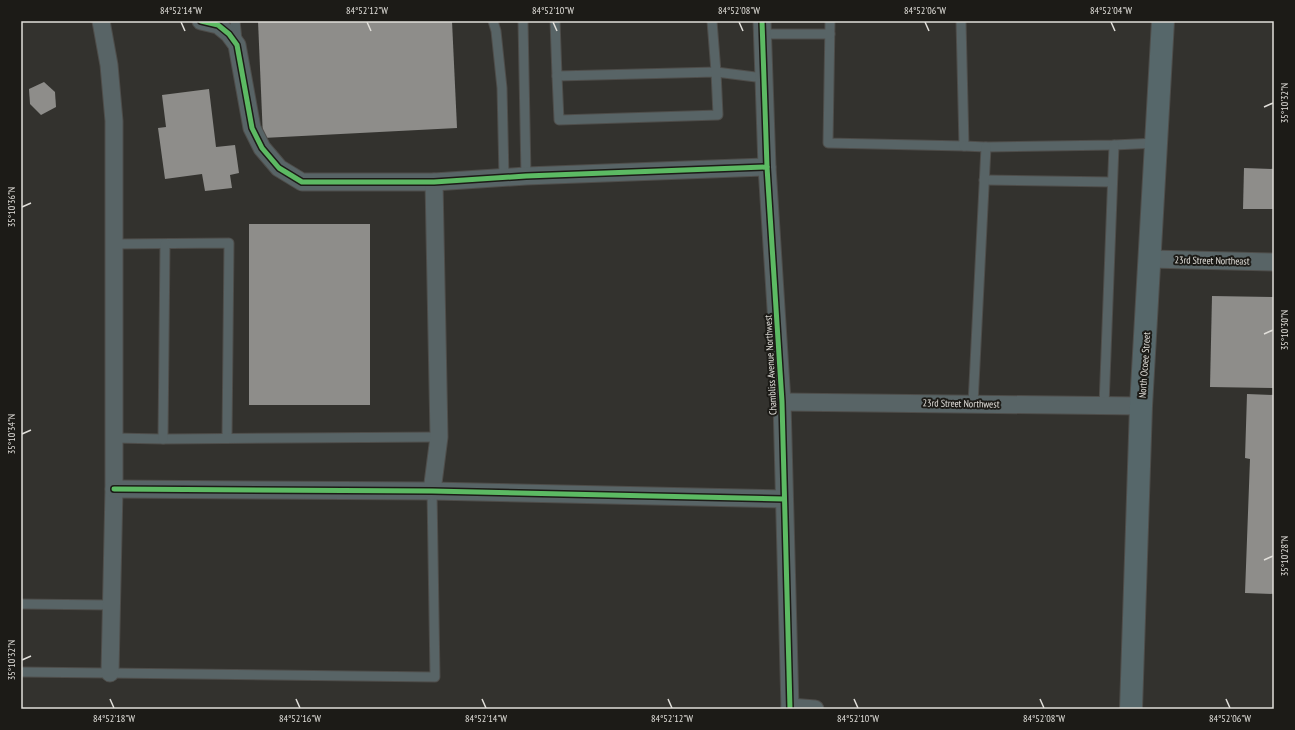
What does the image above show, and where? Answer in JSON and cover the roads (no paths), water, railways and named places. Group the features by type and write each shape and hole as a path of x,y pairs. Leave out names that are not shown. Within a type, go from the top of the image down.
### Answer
{"main road":[{"name":"North Ocoee Street","path":"1131,709 1141,406 1163,21"}],"street":[{"path":"100,21 109,66 114,121 114,489 110,673"},
{"path":"201,21 218,25 229,34 237,45 252,128 262,148 279,168 302,182 434,182 526,176 766,167"},
{"name":"Chambliss Avenue Northwest","path":"762,27 766,167 782,402 790,708"},
{"path":"432,491 439,437 434,182"},
{"name":"23rd Street Northeast","path":"1150,259 1274,262"},
{"name":"23rd Street Northwest","path":"782,402 1141,406"},
{"path":"114,489 432,491 784,499"},
{"path":"790,708 815,709"}],"lane":[{"path":"236,21 237,45"},
{"path":"493,21 496,31 502,88 504,177"},
{"path":"523,21 526,176"},
{"path":"555,21 560,120 718,115 712,21"},
{"path":"830,21 828,143 986,147 1157,143"},
{"path":"961,21 964,146"},
{"path":"762,27 830,34"},
{"path":"557,76 716,72 764,78"},
{"path":"1104,406 1114,145"},
{"path":"974,404 986,147"},
{"path":"984,180 1112,182"},
{"path":"114,244 229,243 227,438"},
{"path":"163,440 165,244"},
{"path":"114,438 163,440 227,438 439,437"},
{"path":"21,672 435,677 432,491"},
{"path":"21,604 111,605"}]}
